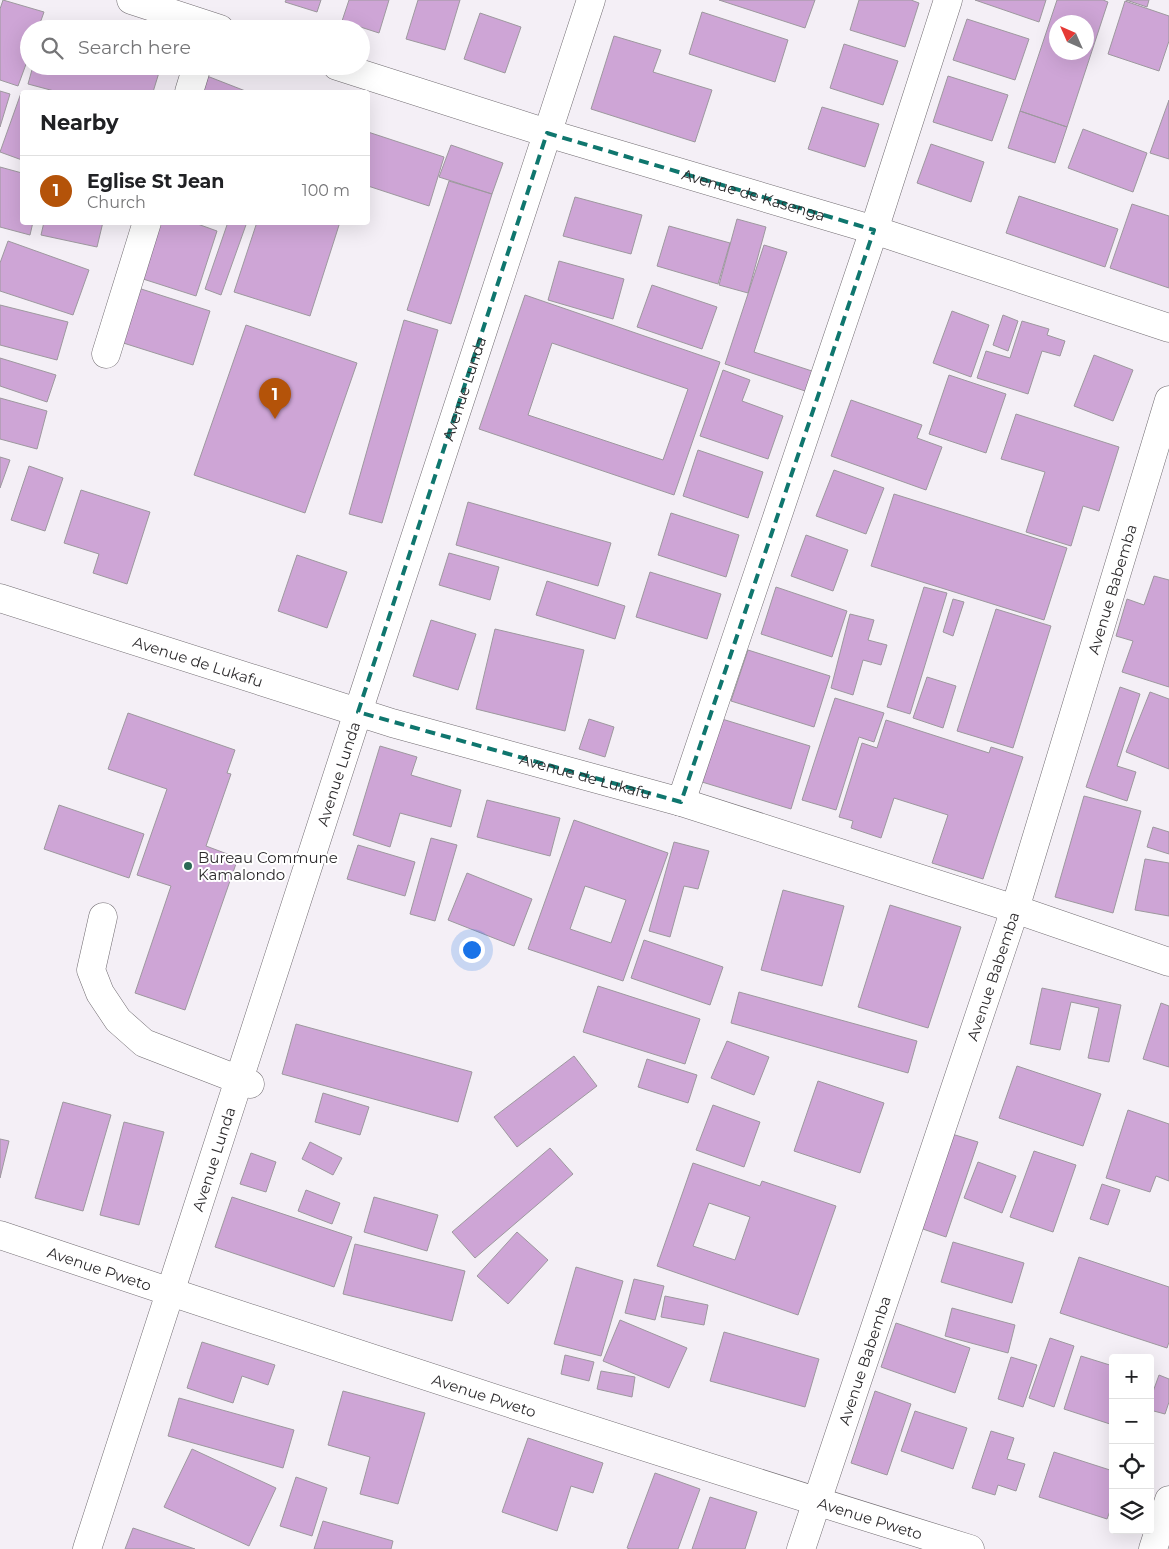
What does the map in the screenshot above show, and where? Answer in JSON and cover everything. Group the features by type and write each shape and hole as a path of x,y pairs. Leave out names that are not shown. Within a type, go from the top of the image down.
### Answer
{"street":[{"path":"131,0 190,20"},
{"name":"Avenue Lunda","path":"87,1549 170,1292 245,1082 358,712 591,0"},
{"path":"681,802 874,230 948,0"},
{"path":"189,90 194,75"},
{"name":"Avenue de Kasenga","path":"366,75 547,134 874,230 1169,328"},
{"path":"106,354 146,225"},
{"name":"Avenue Babemba","path":"801,1549 1015,909 1169,400"},
{"name":"Avenue de Lukafu","path":"0,598 358,712 681,802 1015,909 1169,962"},
{"path":"102,918 91,970 100,993 118,1020 144,1043 245,1082"},
{"name":"Avenue Pweto","path":"0,1235 816,1502 970,1549"},
{"path":"1154,1549 1169,1500"}],"highlighted area":[{"path":"547,133 874,230 681,802 358,712"}],"building":[{"path":"3,0 44,12 41,20 20,20 20,75 22,75 18,86 0,80 0,9"},
{"path":"286,0 321,0 317,12 285,2"},
{"path":"349,0 389,0 379,33 370,30 370,20 342,20"},
{"path":"418,0 460,0 445,50 406,39"},
{"path":"719,0 815,0 805,28"},
{"path":"859,0 911,0 919,3 905,47 850,30"},
{"path":"975,0 1046,0 1039,22"},
{"path":"1057,0 1103,0 1108,2 1094,45 1094,15 1052,15"},
{"path":"1126,0 1149,0 1147,7"},
{"path":"1125,1 1169,16 1169,41 1159,71 1108,54"},
{"path":"702,12 788,40 775,82 689,54"},
{"path":"480,13 521,27 505,73 464,59"},
{"path":"967,19 1029,39 1015,80 953,60"},
{"path":"1049,24 1049,60 1089,60 1067,127 1020,111"},
{"path":"614,36 661,50 653,72 712,90 695,142 591,109"},
{"path":"844,44 898,61 883,105 830,88"},
{"path":"30,75 158,75 154,90 50,90 28,84"},
{"path":"207,76 243,90 201,90"},
{"path":"948,76 1008,95 992,141 933,122"},
{"path":"0,91 10,94 0,127"},
{"path":"20,96 20,159 0,152"},
{"path":"1169,100 1169,159 1150,153"},
{"path":"822,107 879,124 865,167 808,149"},
{"path":"1020,111 1067,127 1055,163 1008,148"},
{"path":"1083,129 1147,153 1133,192 1068,168"},
{"path":"370,133 444,157 429,206 370,187"},
{"path":"931,144 984,162 971,202 917,183"},
{"path":"451,145 503,163 492,194 439,177"},
{"path":"0,167 20,172 20,225 32,225 30,235 0,227"},
{"path":"449,181 492,194 451,324 407,310"},
{"path":"1019,196 1118,229 1105,267 1006,233"},
{"path":"575,197 642,215 631,254 563,236"},
{"path":"1132,204 1169,216 1169,288 1110,268"},
{"path":"737,219 766,227 748,293 719,285"},
{"path":"43,225 102,225 97,247 41,235"},
{"path":"157,225 200,225 217,231 196,296 140,278"},
{"path":"227,225 246,225 221,295 205,289"},
{"path":"256,225 339,225 310,316 234,292"},
{"path":"669,226 730,243 718,284 657,266"},
{"path":"8,241 89,270 73,315 0,291 0,263"},
{"path":"764,245 787,252 754,352 815,372 808,392 725,364"},
{"path":"559,261 624,279 613,319 548,300"},
{"path":"652,285 717,307 702,349 637,327"},
{"path":"135,287 210,311 193,365 117,341"},
{"path":"525,295 720,362 674,495 479,429","holes":["552,343 688,389 663,460 528,415"]},
{"path":"0,305 68,322 57,360 0,345"},
{"path":"952,311 989,325 971,377 933,363"},
{"path":"1003,315 1018,321 1008,351 993,345"},
{"path":"404,320 438,330 382,523 349,514"},
{"path":"1022,321 1049,329 1047,335 1065,341 1060,356 1042,351 1028,394 977,378 986,351 1010,358"},
{"path":"246,325 357,363 305,513 194,475"},
{"path":"1094,355 1133,370 1113,421 1074,406"},
{"path":"0,358 56,375 47,402 0,386"},
{"path":"723,370 750,380 742,401 783,416 768,459 700,436"},
{"path":"949,375 1006,394 986,453 929,434"},
{"path":"0,398 47,411 37,449 0,439"},
{"path":"851,400 922,425 917,438 942,447 926,490 831,456"},
{"path":"1016,414 1119,447 1099,511 1083,506 1071,546 1026,532 1045,472 1001,459"},
{"path":"698,450 763,472 748,518 683,496"},
{"path":"0,457 10,460 0,488"},
{"path":"29,466 63,478 45,531 11,520"},
{"path":"834,470 884,488 866,534 816,516"},
{"path":"81,490 150,512 127,584 93,573 99,554 64,543"},
{"path":"894,494 1067,548 1044,620 871,566"},
{"path":"468,502 611,543 598,586 456,545"},
{"path":"671,513 739,535 726,577 658,555"},
{"path":"806,535 848,550 833,591 791,576"},
{"path":"449,553 499,567 490,600 439,585"},
{"path":"297,555 347,572 327,628 278,611"},
{"path":"650,572 721,594 707,639 636,617"},
{"path":"1154,576 1169,580 1169,687 1122,672 1133,641 1116,636 1127,599 1144,605"},
{"path":"547,581 625,606 615,639 536,615"},
{"path":"776,587 847,611 832,657 761,634"},
{"path":"924,587 947,593 910,714 887,707"},
{"path":"953,599 964,602 953,636 943,632"},
{"path":"996,609 1051,626 1013,748 957,731"},
{"path":"850,614 874,620 868,640 887,645 881,665 863,660 853,695 831,688"},
{"path":"431,620 476,634 458,690 413,676"},
{"path":"495,629 584,650 565,731 476,709"},
{"path":"748,650 830,676 814,727 731,701"},
{"path":"927,677 956,686 943,728 913,718"},
{"path":"1120,687 1140,694 1117,766 1136,772 1127,801 1086,787"},
{"path":"1150,692 1169,699 1169,769 1126,752"},
{"path":"835,698 884,713 874,742 859,737 836,810 802,800"},
{"name":"Bureau Commune Kamalondo","path":"128,713 235,750 227,773 231,774 206,846 238,858 185,1010 135,993 171,886 137,875 167,789 108,769"},
{"path":"589,719 614,727 605,757 579,749"},
{"path":"722,719 810,746 791,809 702,782"},
{"path":"886,720 989,753 991,747 1023,757 983,879 932,863 948,815 894,798 881,838 851,828 853,821 839,817 862,743 877,748"},
{"path":"380,746 417,757 411,775 461,790 451,827 400,813 390,847 353,835"},
{"path":"1084,796 1141,811 1113,913 1055,897"},
{"path":"487,800 560,818 550,856 477,837"},
{"path":"59,805 144,834 129,878 44,849"},
{"path":"574,820 668,853 623,981 528,949","holes":["585,886 626,900 611,943 570,929"]},
{"path":"1153,827 1169,832 1169,854 1147,847"},
{"path":"431,838 457,845 435,921 410,914"},
{"path":"674,842 709,851 698,889 684,886 670,937 649,931"},
{"path":"358,845 415,862 405,896 347,879"},
{"path":"1145,859 1169,863 1169,916 1135,910"},
{"path":"467,873 532,899 514,946 448,920"},
{"path":"783,890 844,906 822,986 761,970"},
{"path":"890,905 961,927 928,1028 858,1007"},
{"path":"644,940 723,967 710,1005 631,978"},
{"path":"598,986 700,1019 685,1064 583,1032"},
{"path":"1042,988 1121,1005 1109,1062 1088,1058 1099,1008 1071,1002 1060,1050 1030,1044"},
{"path":"739,992 917,1041 908,1073 731,1023"},
{"path":"1161,1003 1169,1006 1169,1067 1143,1059"},
{"path":"296,1024 472,1072 458,1122 282,1074"},
{"path":"727,1041 769,1057 754,1095 711,1078"},
{"path":"574,1056 597,1086 517,1147 494,1117"},
{"path":"647,1059 697,1075 688,1103 638,1087"},
{"path":"1017,1066 1101,1094 1083,1146 999,1118"},
{"path":"818,1081 884,1103 860,1173 794,1151"},
{"path":"323,1093 369,1107 360,1135 315,1122"},
{"path":"63,1102 111,1115 83,1211 35,1198"},
{"path":"713,1105 760,1122 744,1167 696,1150"},
{"path":"1128,1110 1169,1124 1169,1181 1156,1176 1150,1192 1106,1178"},
{"path":"124,1122 164,1132 139,1225 100,1215"},
{"path":"952,1134 978,1142 946,1237 920,1228"},
{"path":"0,1139 9,1141 0,1178"},
{"path":"310,1142 342,1158 333,1175 302,1159"},
{"path":"550,1148 573,1174 475,1258 452,1232"},
{"path":"1034,1151 1076,1165 1053,1232 1010,1217"},
{"path":"251,1153 276,1162 266,1192 240,1184"},
{"path":"978,1162 1016,1176 1002,1213 964,1198"},
{"path":"693,1163 760,1186 762,1181 836,1206 798,1315 657,1266","holes":["709,1203 750,1217 735,1260 693,1246"]},
{"path":"1102,1184 1120,1190 1108,1225 1090,1219"},
{"path":"306,1190 340,1203 332,1224 298,1211"},
{"path":"232,1197 352,1237 334,1287 215,1247"},
{"path":"374,1197 438,1215 427,1251 364,1232"},
{"path":"517,1232 548,1260 508,1304 477,1276"},
{"path":"953,1242 1024,1263 1012,1303 941,1282"},
{"path":"355,1244 465,1271 452,1321 343,1294"},
{"path":"1079,1257 1169,1287 1169,1342 1167,1348 1060,1313"},
{"path":"576,1267 623,1281 601,1356 554,1344"},
{"path":"634,1279 664,1286 655,1320 625,1313"},
{"path":"665,1296 708,1305 704,1325 661,1317"},
{"path":"952,1308 1015,1325 1008,1353 945,1336"},
{"path":"620,1320 687,1348 669,1388 603,1361"},
{"path":"896,1323 970,1348 955,1393 881,1367"},
{"path":"724,1332 819,1359 805,1407 710,1381"},
{"path":"1050,1338 1074,1346 1054,1407 1029,1398"},
{"path":"202,1342 275,1365 268,1385 242,1376 233,1403 187,1388"},
{"path":"565,1355 594,1362 589,1381 561,1374"},
{"path":"1081,1356 1109,1365 1109,1424 1064,1409"},
{"path":"1011,1357 1037,1365 1023,1407 998,1399"},
{"path":"601,1371 635,1377 632,1397 597,1389"},
{"path":"1159,1375 1169,1379 1169,1402 1165,1414 1154,1411 1154,1389"},
{"path":"343,1391 425,1413 398,1504 360,1494 370,1457 328,1445"},
{"path":"875,1391 911,1404 887,1475 851,1463"},
{"path":"179,1398 294,1430 283,1468 168,1436"},
{"path":"915,1411 967,1428 953,1469 901,1451"},
{"path":"991,1431 1014,1438 1007,1459 1025,1464 1016,1491 998,1485 995,1495 972,1488"},
{"path":"528,1438 603,1463 593,1493 571,1486 557,1531 502,1512"},
{"path":"192,1449 276,1488 249,1546 164,1507"},
{"path":"1054,1452 1109,1470 1109,1514 1107,1519 1039,1497"},
{"path":"655,1473 700,1489 678,1549 627,1548"},
{"path":"296,1477 327,1488 312,1536 280,1526"},
{"path":"710,1497 757,1512 745,1549 692,1549"},
{"path":"323,1521 393,1541 391,1549 314,1549"},
{"path":"133,1528 195,1549 125,1549"}],"place":[{"name":"Eglise St Jean","path":"275,419"},
{"name":"Bureau Commune Kamalondo","path":"188,866"}]}
